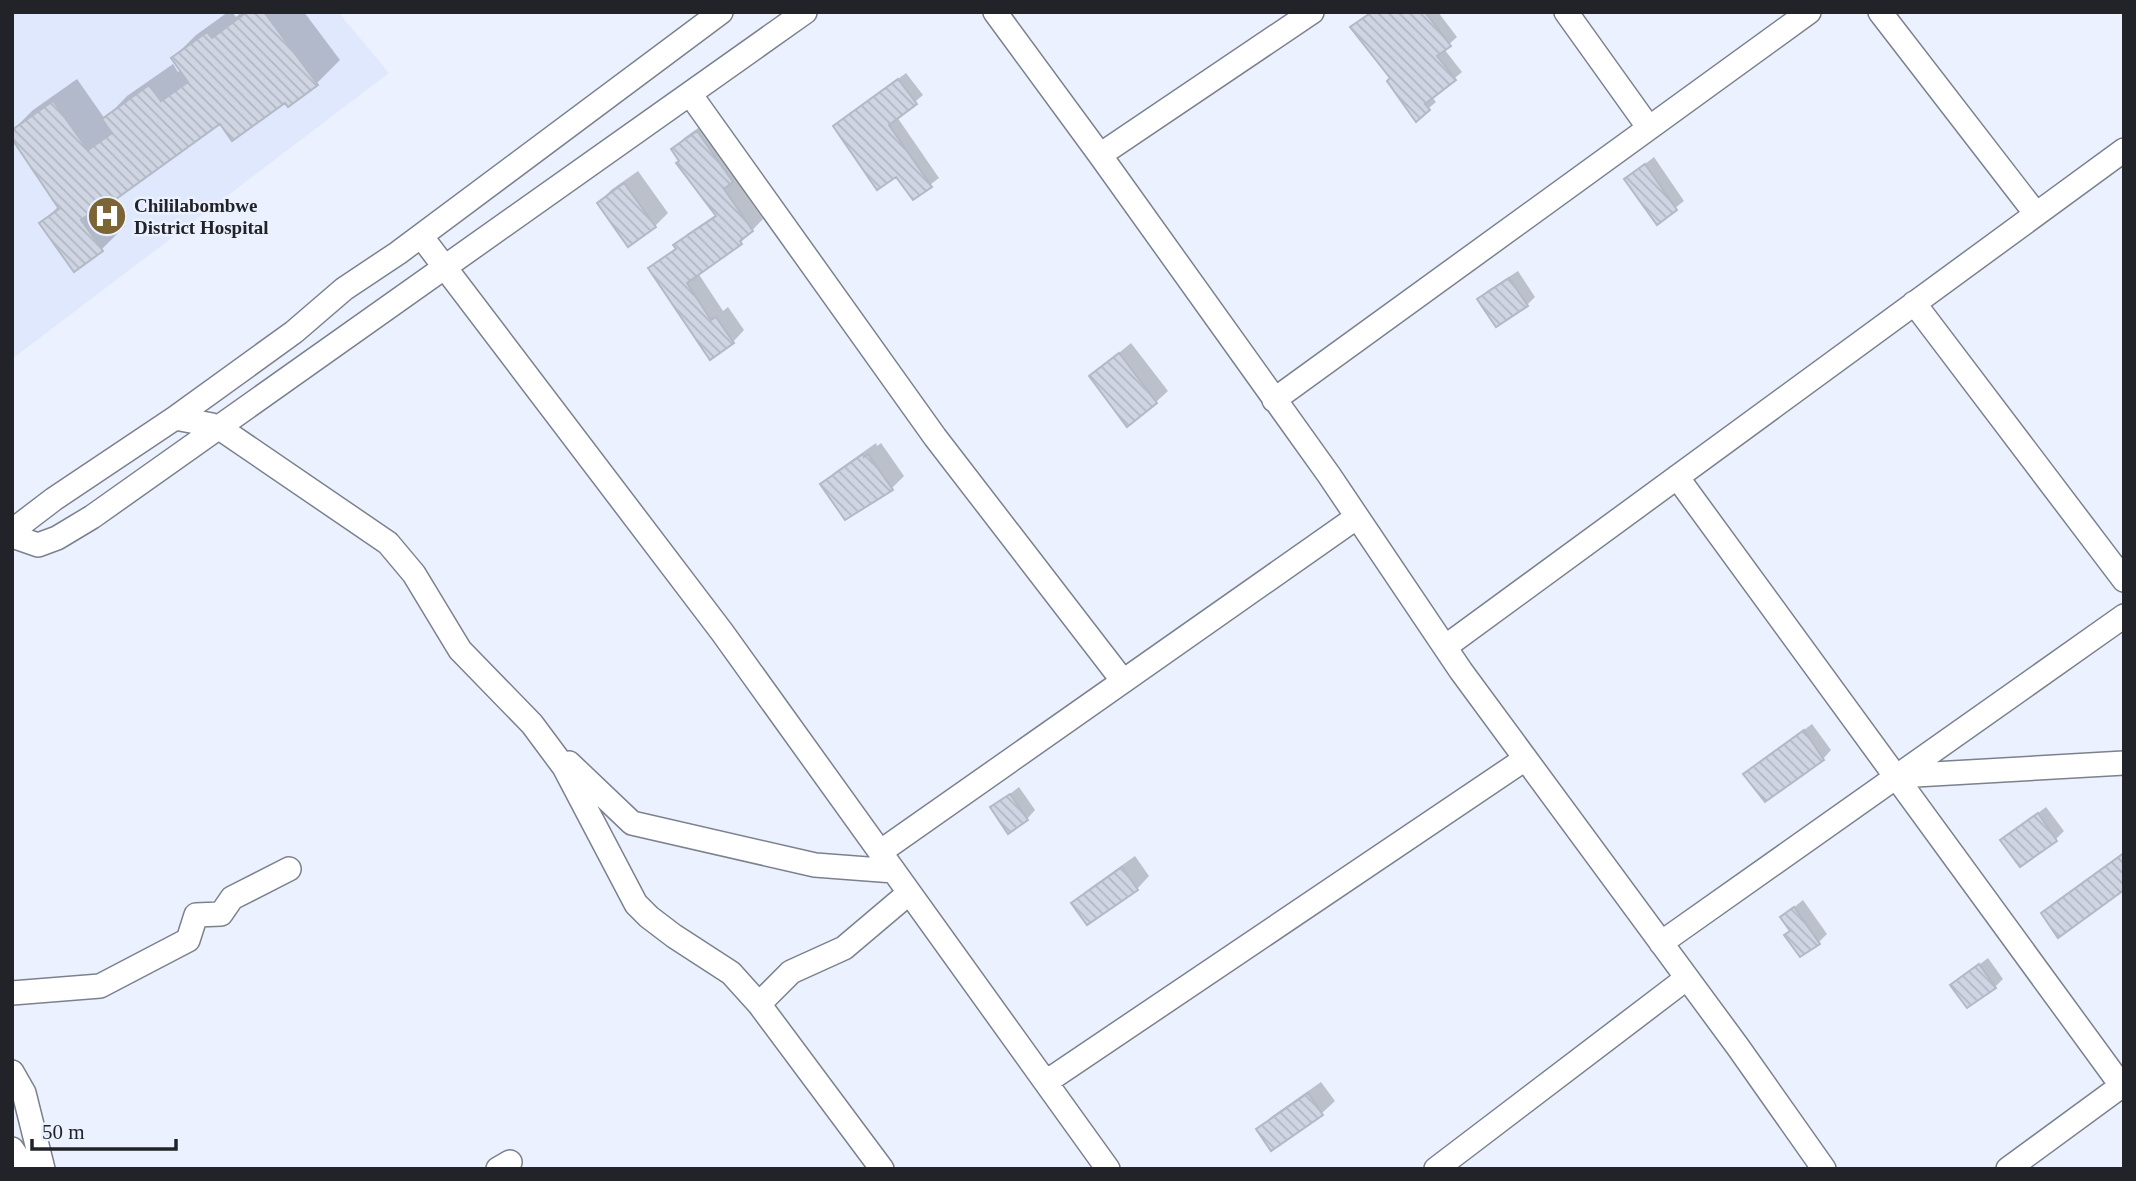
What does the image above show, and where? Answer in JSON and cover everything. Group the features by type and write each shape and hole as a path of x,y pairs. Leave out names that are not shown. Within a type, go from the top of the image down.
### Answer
{"street":[{"path":"721,12 421,236 344,289 294,332 175,418 54,499 12,532 15,537 38,545 57,538 92,517 805,12"},
{"path":"995,12 1274,400 1525,759 1824,1169"},
{"path":"1100,155 1312,12"},
{"path":"1566,12 1649,128"},
{"path":"1274,400 1809,12"},
{"path":"1880,12 2036,214"},
{"path":"691,94 935,438 1123,681"},
{"path":"1445,647 2124,150"},
{"path":"421,236 722,632 1108,1169"},
{"path":"1914,303 2124,580"},
{"path":"175,418 218,428 388,543 414,574 460,650 532,724 564,767 636,904 674,936 732,973 759,1004 882,1169"},
{"path":"1677,477 2122,1085 2008,1169"},
{"path":"880,852 1357,517"},
{"path":"1661,943 2124,616"},
{"path":"545,741 632,823 815,865 894,871"},
{"path":"1046,1082 1525,759"},
{"path":"1898,776 2124,763"},
{"path":"12,993 100,986 188,940 196,915 221,914 232,898 289,869"},
{"path":"759,1004 791,972 844,948 909,892"},
{"path":"1436,1169 1687,978"},
{"path":"12,1072 24,1093 43,1169"},
{"path":"12,1149 26,1169"}],"shaded area":[{"name":"Chililabombwe District Hospital","path":"12,12 338,12 389,73 12,359"}],"building":[{"path":"247,12 264,12 318,85 288,107 285,103 232,141 220,124 109,204 107,201 81,220 103,251 74,272 39,223 59,209 12,139 12,130 53,101 88,150 112,133 102,119 149,85 161,101 188,82 171,58 207,32 212,38"},
{"path":"1372,12 1425,12 1451,46 1437,56 1456,80 1425,104 1430,110 1416,122 1387,81 1390,78 1350,27"},
{"path":"898,79 917,104 889,125 932,187 913,200 896,177 877,190 833,126"},
{"path":"697,131 733,182 724,189 753,231 740,241 742,244 687,283 711,320 716,317 734,343 710,360 648,268 676,249 673,245 716,216 676,163 679,161 671,149"},
{"path":"1645,164 1677,210 1657,225 1624,179"},
{"path":"624,183 656,227 628,247 597,203"},
{"path":"1509,278 1528,306 1496,327 1477,299"},
{"path":"1119,353 1157,403 1127,427 1089,376"},
{"path":"863,454 864,457 868,454 893,490 845,520 820,484"},
{"path":"1804,730 1824,760 1765,802 1743,774"},
{"path":"1010,794 1028,820 1008,834 990,807"},
{"path":"2038,813 2057,841 2020,867 2000,840"},
{"path":"2124,853 2124,890 2058,938 2041,913"},
{"path":"1122,867 1138,890 1087,925 1071,903"},
{"path":"1794,907 1820,944 1800,957 1784,935 1790,931 1780,917"},
{"path":"1979,964 1996,988 1967,1008 1950,985"},
{"path":"1308,1093 1323,1115 1271,1151 1256,1129"}],"place":[{"name":"Chililabombwe District Hospital","path":"107,216"}]}
